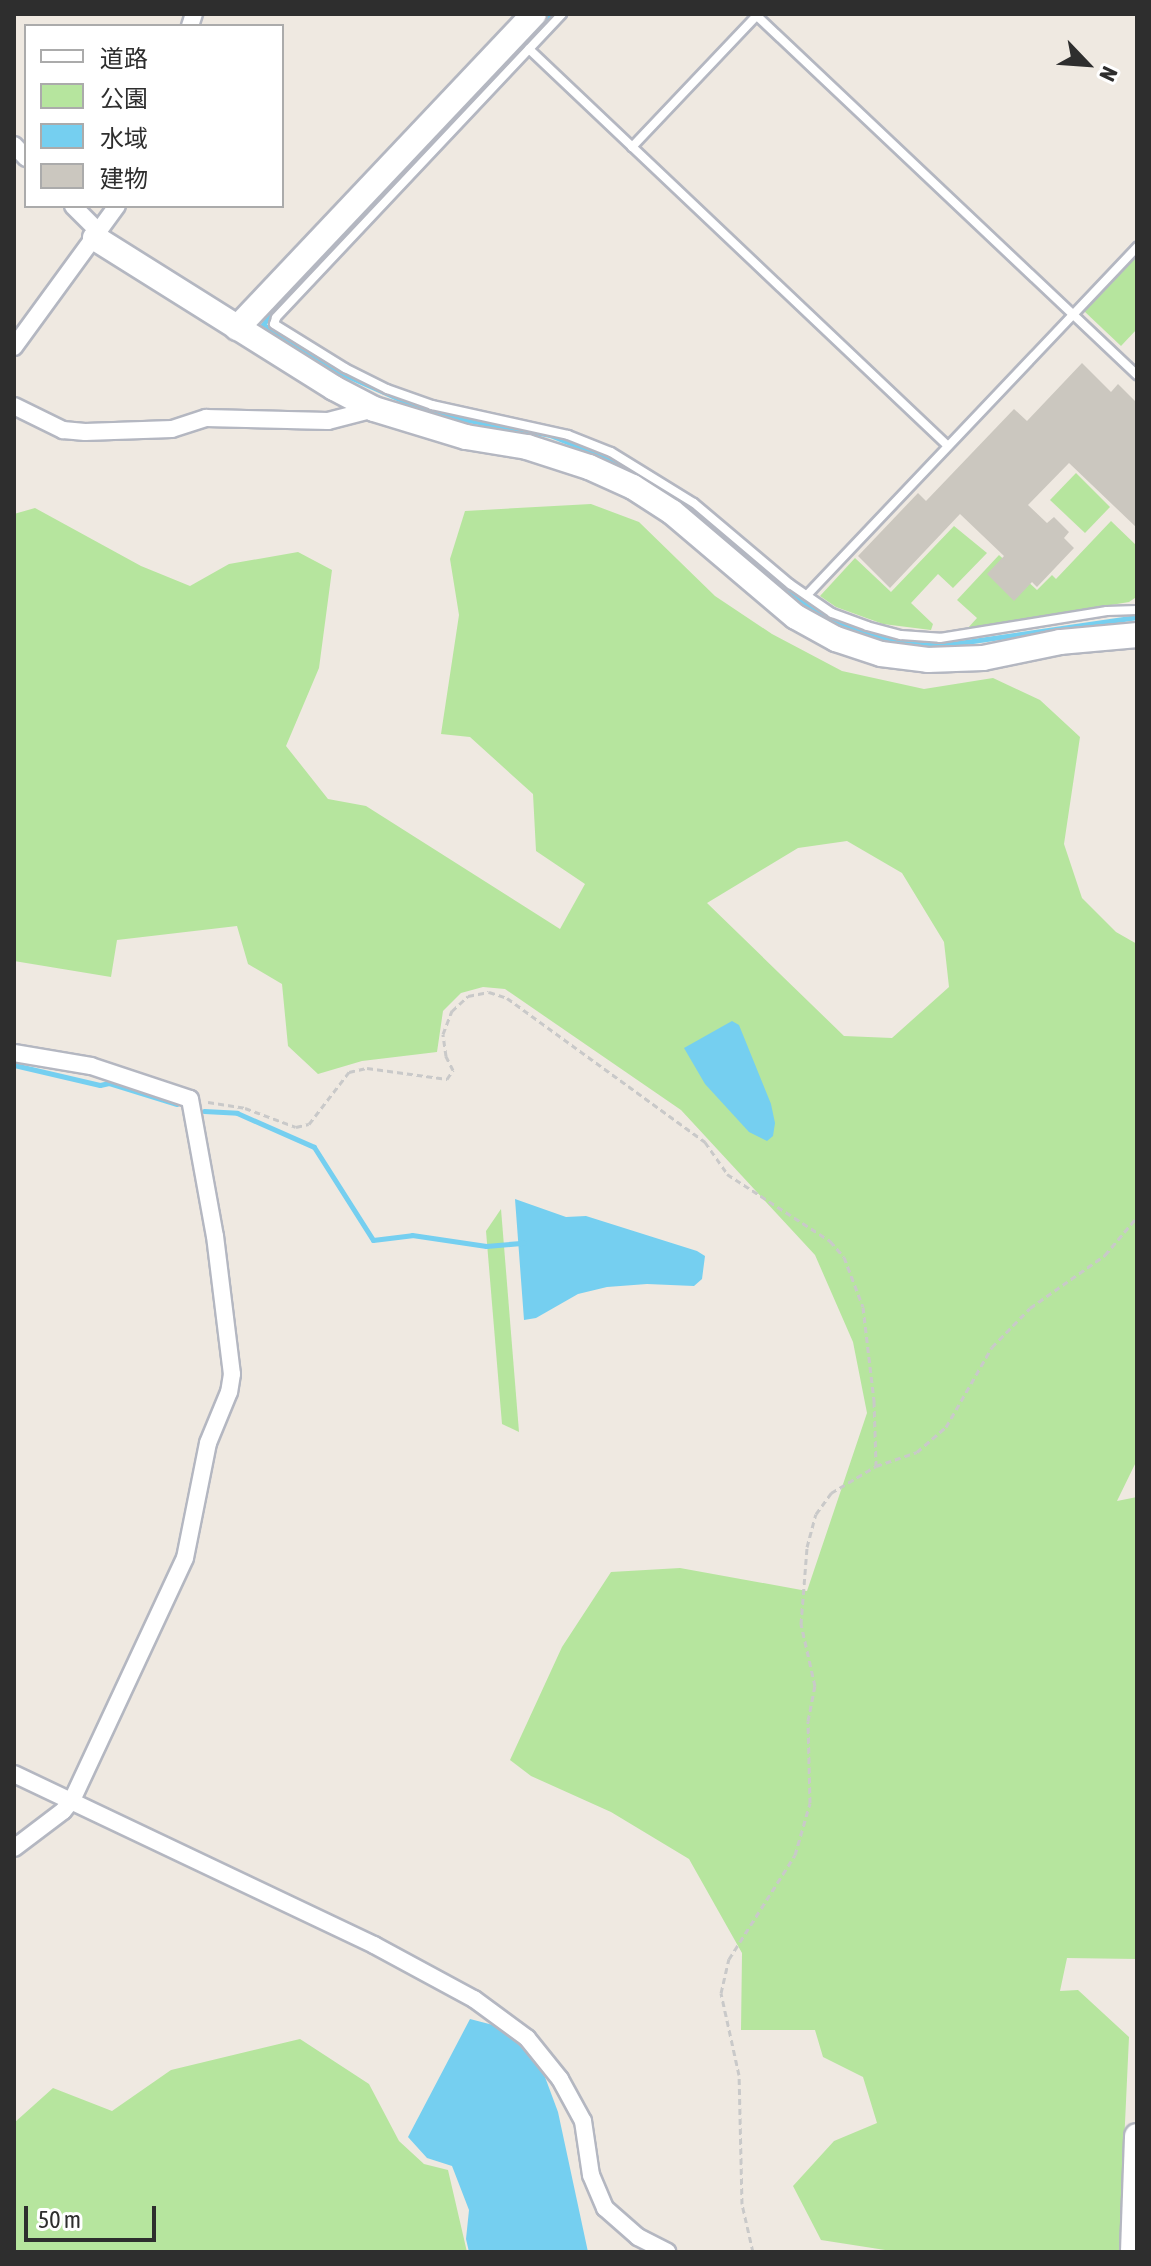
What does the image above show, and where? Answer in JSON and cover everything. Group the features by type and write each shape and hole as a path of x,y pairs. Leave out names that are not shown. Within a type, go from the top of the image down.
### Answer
{"street":[{"path":"237,328 534,14"},
{"path":"75,208 97,235 237,328 374,409 466,437 527,447 589,467 633,487 672,512 796,617 836,639 881,654 928,660 983,658 1060,642 1137,635"},
{"path":"14,347 116,208"},
{"path":"14,406 63,430 85,432 172,429 206,418 328,421 374,409"},
{"path":"14,1053 91,1066 190,1099 215,1236 232,1374 229,1392 208,1443 185,1558 72,1800 63,1811 14,1848"},
{"path":"14,1774 374,1945 474,1999 527,2038 560,2079 583,2121 591,2175 605,2208 638,2237 667,2252"},
{"path":"1133,2252 1137,2136"}],"lane":[{"path":"562,14 276,318 274,324 345,368 387,389 432,405 568,435 611,452 694,503 832,613 867,626 901,635 940,638 1107,611 1137,610"},
{"path":"632,147 757,14 1137,375"},
{"path":"529,49 948,446"},
{"path":"807,595 1137,247"}],"path":[{"path":"190,1099 245,1108 296,1127 309,1124 349,1072 367,1068 441,1079 452,1077 443,1034 452,1011 468,996 489,992 507,998 705,1142 727,1174 830,1241 844,1257 863,1307 874,1401 876,1466"},
{"path":"753,2252 742,2204 739,2075 721,1993 729,1959 795,1855 808,1817 808,1721 815,1686 801,1624 807,1547 816,1514 831,1493 876,1466 917,1452 946,1427 992,1347 1030,1308 1105,1255 1137,1217"}],"green space":[{"path":"1137,255 1137,329 1121,346 1084,311"},
{"path":"1076,473 1110,507 1085,533 1050,500"},
{"path":"591,504 639,522 715,596 772,634 842,671 924,689 993,678 1040,700 1080,737 1064,844 1082,898 1116,932 1137,944 1137,1460 1117,1501 1137,1497 1137,1959 1067,1958 1060,1991 1078,1990 1129,2037 1119,2252 898,2252 821,2240 793,2186 834,2141 877,2123 863,2077 823,2057 815,2030 741,2030 742,1953 689,1859 611,1812 531,1776 510,1760 562,1647 611,1572 680,1568 807,1591 867,1413 853,1342 815,1255 681,1110 505,989 483,987 461,993 443,1011 437,1052 362,1061 318,1074 288,1046 282,984 248,964 237,926 117,940 111,977 14,961 14,514 35,508 141,566 190,586 229,564 298,552 332,570 319,668 286,746 328,799 366,806 560,929 585,884 536,851 533,794 470,737 441,734 459,615 450,559 465,511","holes":["847,841 902,873 944,942 949,987 892,1038 844,1036 707,903 798,848"]},
{"path":"1111,521 1137,546 1135,598 1129,602 967,629 977,618 957,600 999,555 1037,590 1052,575 1056,579"},
{"path":"954,526 987,553 953,588 938,574 911,603 933,624 931,630 883,624 836,607 820,596 855,558 891,592"},
{"path":"501,1209 519,1432 502,1424 486,1231"},
{"path":"300,2039 369,2084 399,2141 424,2164 448,2170 467,2252 14,2252 14,2123 53,2088 112,2111 171,2070"}],"water":[{"path":"732,1021 739,1025 771,1104 775,1123 773,1136 767,1141 749,1132 705,1084 684,1048"},
{"path":"515,1199 566,1217 586,1216 697,1251 705,1256 702,1279 694,1286 647,1284 607,1287 578,1294 536,1318 524,1320"},
{"path":"470,2019 493,2025 522,2045 545,2077 558,2112 588,2252 469,2252 466,2239 469,2210 452,2166 427,2158 408,2137"}],"building":[{"path":"1082,363 1111,392 1118,384 1137,403 1137,528 1069,463 1028,505 1047,523 1054,517 1069,532 1064,538 1074,548 1037,587 1032,582 1014,601 987,574 1004,556 960,514 890,588 858,556 918,493 926,501 1014,409 1027,421"}],"waterway":[{"path":"551,14 273,310 263,325 343,374 404,401 457,418 550,435 627,466"},
{"path":"670,492 800,601 829,619 870,635 910,644 952,644 1137,617"},
{"path":"14,1065 100,1085 109,1083 177,1104"},
{"path":"204,1111 237,1113 314,1147 373,1240 412,1235 486,1246 524,1243"}]}
